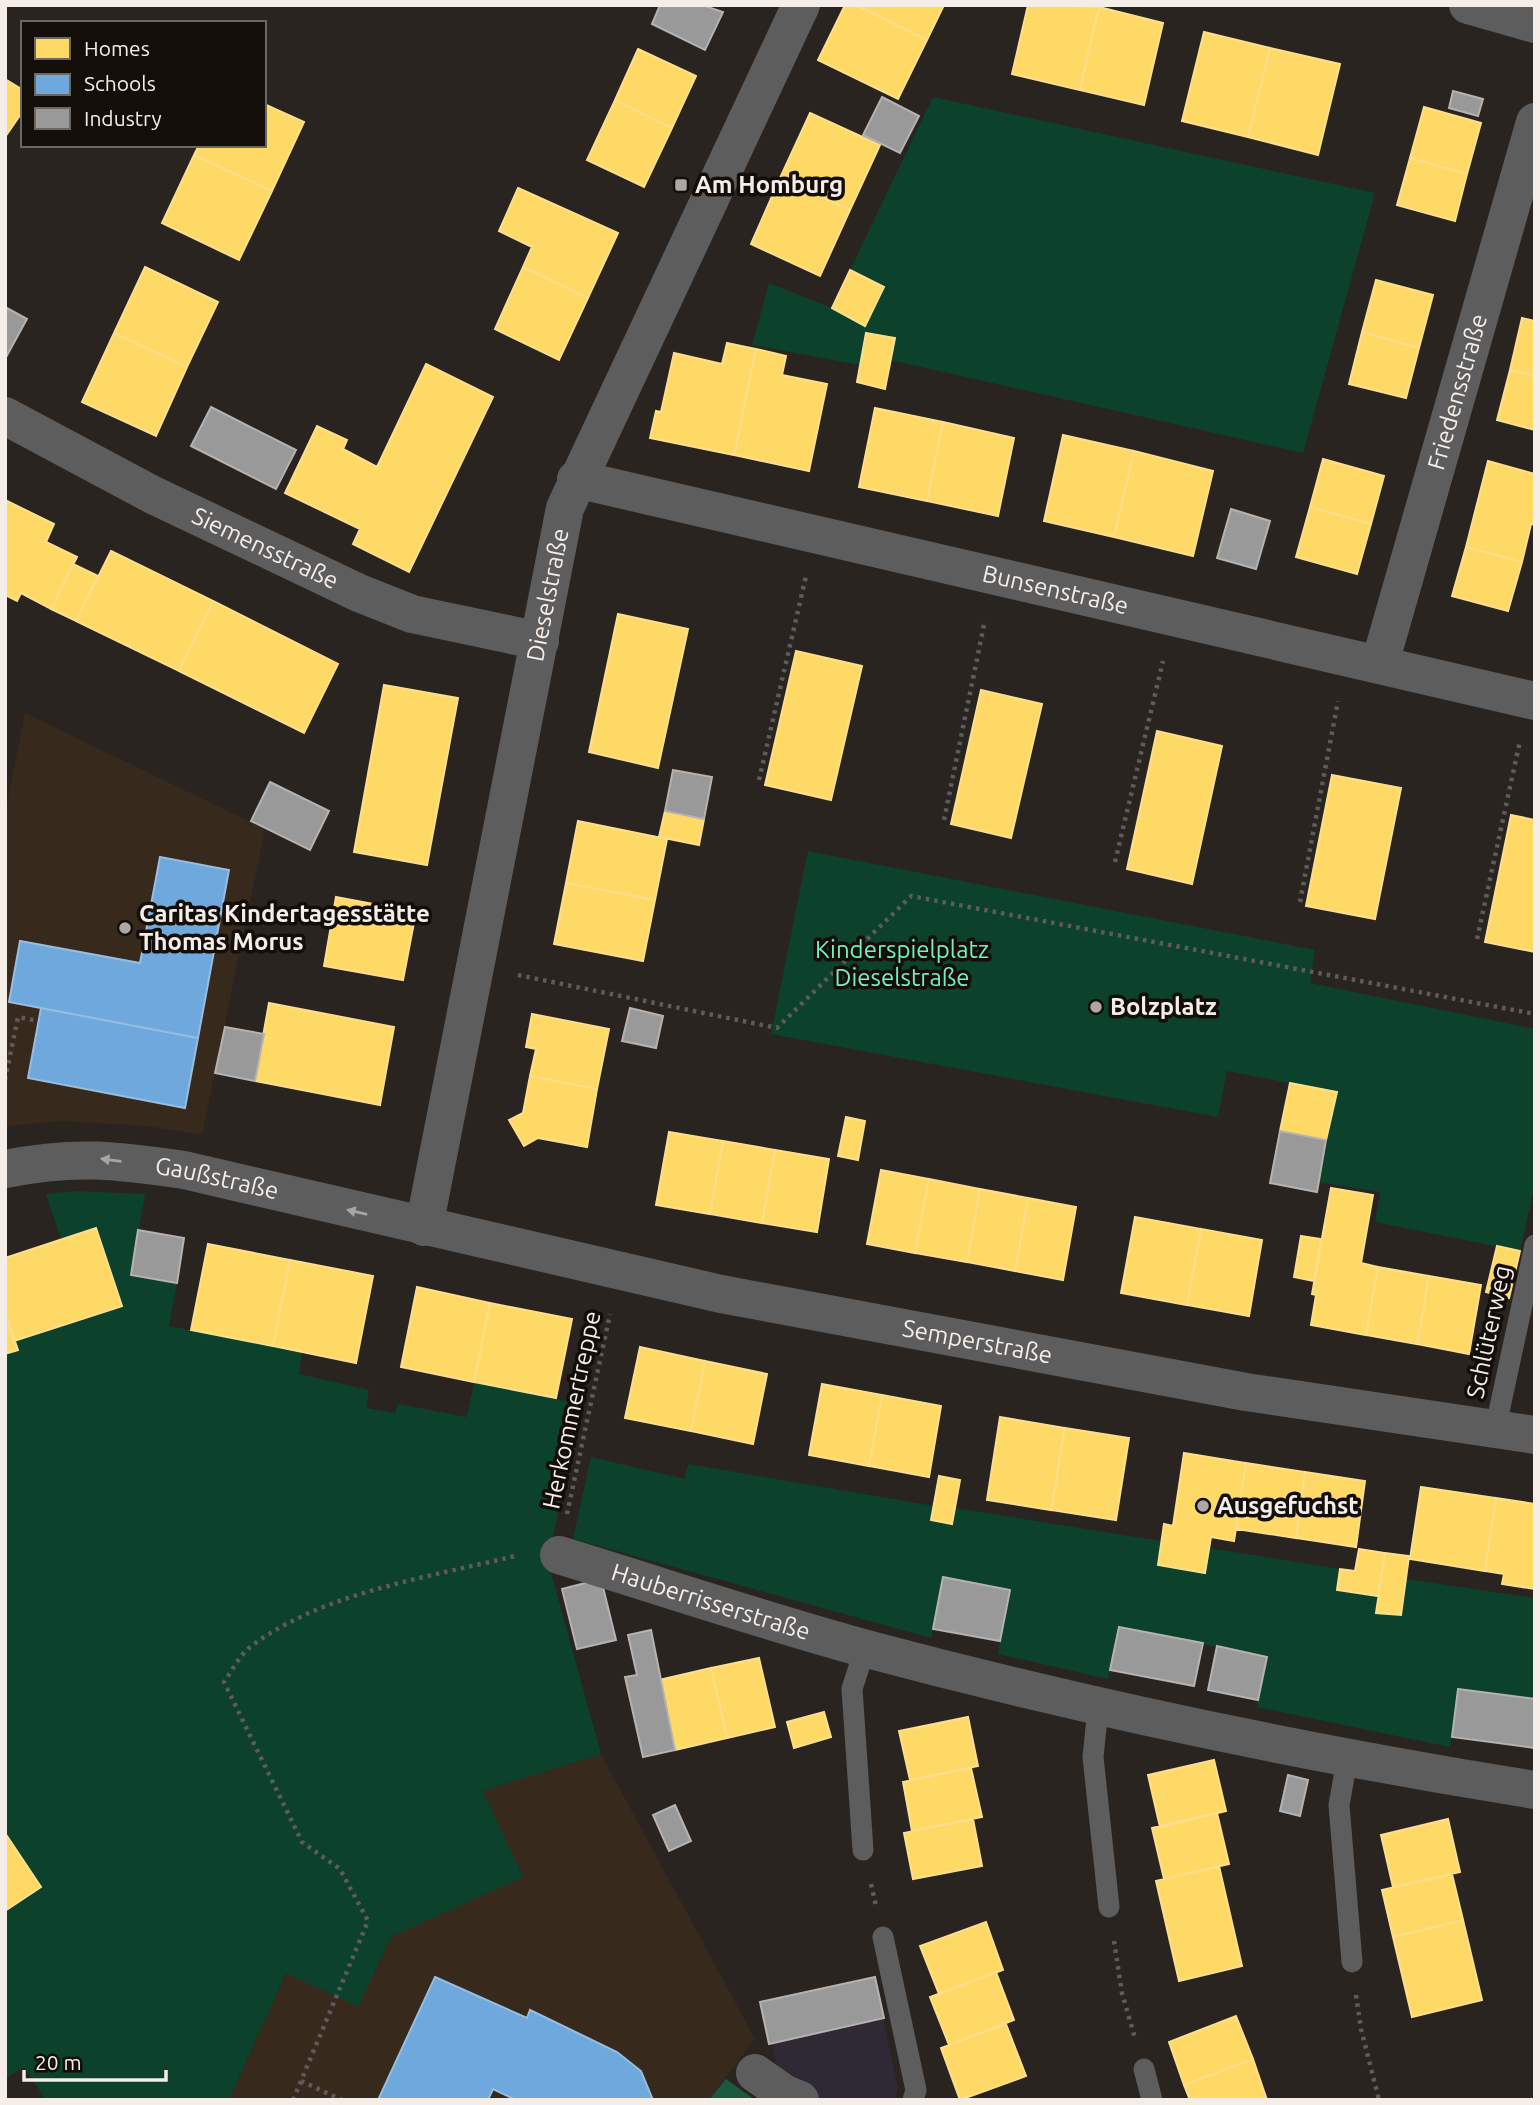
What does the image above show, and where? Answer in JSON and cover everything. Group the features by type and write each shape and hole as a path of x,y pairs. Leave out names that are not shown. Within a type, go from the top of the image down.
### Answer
{"street":[{"name":"Dieselstraße","path":"424,1227 565,508 576,479 801,5"},
{"path":"1468,5 1535,24"},
{"name":"Friedensstraße","path":"1364,659 1535,122"},
{"name":"Siemensstraße","path":"5,416 153,495 359,593 412,614 540,641"},
{"name":"Bunsenstraße","path":"576,479 1364,659 1532,700"},
{"name":"Gaußstraße","path":"5,1169 50,1160 103,1158 184,1170 424,1227"},
{"name":"Semperstraße","path":"424,1227 619,1272 1246,1392 1535,1435"},
{"name":"Hauberrisserstraße","path":"559,1555 865,1648 1098,1707 1347,1760 1535,1790"},
{"path":"755,2073 785,2094 800,2100"}],"lane":[{"name":"Schlüterweg","path":"1495,1430 1535,1245"},
{"path":"863,1850 852,1689 865,1648"},
{"path":"1098,1707 1093,1757 1109,1907"},
{"path":"1347,1760 1339,1805 1352,1962"},
{"path":"883,1937 916,2090 914,2100"},
{"path":"1144,2069 1152,2100"}],"path":[{"path":"759,780 816,534"},
{"path":"944,820 995,574"},
{"path":"1115,862 1174,616"},
{"path":"1300,902 1364,659"},
{"path":"1477,939 1532,700"},
{"path":"556,982 777,1028 911,897 1535,1014"},
{"path":"5,1080 18,1017 38,1021"},
{"name":"Herkommertreppe","path":"559,1555 619,1272"},
{"path":"293,2100 368,1922 340,1868 302,1842 225,1682 247,1649 294,1619 370,1592 508,1558 533,1552 559,1555"},
{"path":"863,1850 883,1937"},
{"path":"1109,1907 1122,1993 1144,2069"},
{"path":"1352,1962 1361,2029 1379,2100"},
{"path":"301,2081 342,2100"}],"shaded area":[{"name":"Caritas Kindertagesstätte Thomas Morus","path":"25,713 265,829 202,1135 147,1126 63,1121 5,1126 5,813"},
{"path":"601,1754 755,2039 709,2100 229,2100 286,1973 483,1791"},
{"path":"875,1977 898,2089 894,2100 800,2100 785,2094 760,2002"}],"green space":[{"path":"933,97 1375,193 1303,453 890,360 895,338 866,333 860,365 752,345 769,283 866,325 884,287 850,270"},
{"name":"Kinderspielplatz Dieselstraße","path":"808,851 1315,950 1310,983 1535,1029 1535,1184 1520,1251 1375,1222 1380,1192 1318,1182 1336,1092 1227,1071 1218,1117 771,1034"},
{"path":"74,1191 145,1194 131,1275 177,1283 169,1326 302,1352 299,1374 369,1390 366,1408 395,1413 398,1404 467,1417 474,1382 580,1404 548,1562 601,1754 483,1791 523,1877 391,1937 358,2007 286,1973 229,2100 46,2100 24,2067 5,2079 5,1911 41,1887 5,1833 5,1354 17,1350 14,1341 122,1306 97,1229 61,1239 46,1194"},
{"path":"591,1457 685,1479 688,1464 934,1506 952,1524 955,1508 1161,1541 1158,1565 1205,1572 1209,1548 1340,1569 1337,1590 1378,1596 1377,1613 1401,1615 1406,1579 1535,1598 1535,1699 1458,1689 1450,1747 1257,1707 1267,1657 1119,1627 1108,1679 998,1654 1010,1590 943,1578 931,1638 573,1539"},
{"path":"726,2079 755,2100 709,2100"}],"building: Homes":[{"path":"845,5 856,5 927,40 898,99 818,60"},
{"path":"856,5 944,5 927,40"},
{"path":"1028,5 1099,7 1080,90 1012,74"},
{"path":"1099,7 1163,23 1144,105 1080,90"},
{"path":"1204,32 1270,48 1248,137 1182,121"},
{"path":"1270,48 1340,64 1318,155 1248,137"},
{"path":"638,49 696,76 672,128 615,100"},
{"path":"5,79 21,89 21,114 5,137"},
{"path":"615,100 672,128 644,187 587,160"},
{"path":"266,105 304,122 272,191 194,155 198,147 266,147"},
{"path":"1424,107 1481,123 1467,174 1410,158"},
{"path":"810,113 880,145 850,210 780,178"},
{"path":"194,155 272,191 239,260 162,223"},
{"path":"1410,158 1467,174 1455,221 1397,205"},
{"path":"780,178 850,210 820,276 751,244"},
{"path":"518,188 618,233 588,298 523,267 532,247 499,231"},
{"path":"145,267 218,302 187,367 114,333"},
{"path":"523,267 588,298 559,360 495,329"},
{"path":"850,270 884,287 865,326 832,308"},
{"path":"1376,280 1433,295 1419,348 1362,332"},
{"path":"1522,318 1535,321 1535,376 1510,370"},
{"path":"1362,332 1419,348 1406,398 1349,384"},
{"path":"114,333 187,367 156,436 82,402"},
{"path":"866,333 895,338 885,389 857,382"},
{"path":"727,343 756,349 734,455 650,438 656,411 661,412 674,353 722,364"},
{"path":"756,349 786,356 782,375 827,384 809,471 734,455"},
{"path":"426,364 493,397 409,572 353,544 360,529 285,493 317,426 347,440 343,449 377,467"},
{"path":"1510,370 1535,376 1535,430 1497,420"},
{"path":"875,408 943,422 927,501 859,487"},
{"path":"943,422 1014,438 998,516 927,501"},
{"path":"1063,435 1134,451 1114,537 1044,521"},
{"path":"1134,451 1213,471 1193,556 1114,537"},
{"path":"1323,459 1384,476 1371,524 1310,507"},
{"path":"1488,461 1535,474 1535,525 1531,524 1522,562 1466,547"},
{"path":"5,500 54,524 46,542 77,557 51,609 21,593 17,601 5,595"},
{"path":"1310,507 1371,524 1357,574 1296,557"},
{"path":"1466,547 1522,562 1508,611 1452,596"},
{"path":"111,551 213,601 179,671 76,621"},
{"path":"73,564 98,576 76,621 51,609"},
{"path":"213,601 338,664 304,733 179,671"},
{"path":"618,614 688,629 658,768 589,752"},
{"path":"796,651 862,666 831,800 765,785"},
{"path":"384,685 458,698 427,865 354,852"},
{"path":"981,690 1042,704 1011,838 951,824"},
{"path":"1157,731 1222,746 1192,884 1127,869"},
{"path":"1332,775 1401,788 1375,919 1306,906"},
{"path":"665,811 704,819 699,845 659,837"},
{"path":"1511,815 1535,820 1535,952 1485,942"},
{"path":"578,821 667,839 655,900 566,883"},
{"path":"566,883 655,900 643,961 554,944"},
{"path":"336,897 416,912 403,980 324,966"},
{"path":"269,1003 394,1027 380,1105 255,1081"},
{"path":"532,1014 609,1029 597,1089 530,1076 536,1049 526,1047"},
{"path":"530,1076 597,1089 587,1147 538,1138 524,1146 509,1120 523,1113"},
{"path":"1290,1083 1337,1092 1326,1140 1280,1131"},
{"path":"846,1117 865,1121 858,1160 838,1156"},
{"path":"669,1132 723,1141 710,1214 656,1205"},
{"path":"723,1141 775,1150 762,1223 710,1214"},
{"path":"775,1150 829,1159 817,1232 762,1223"},
{"path":"881,1170 929,1179 915,1253 867,1244"},
{"path":"929,1179 980,1189 967,1262 915,1253"},
{"path":"1331,1188 1373,1195 1361,1263 1378,1267 1366,1335 1311,1325 1316,1295 1312,1294"},
{"path":"980,1189 1028,1198 1015,1271 967,1262"},
{"path":"1028,1198 1076,1207 1063,1280 1015,1271"},
{"path":"1135,1217 1201,1229 1187,1305 1121,1293"},
{"path":"96,1228 122,1306 14,1341 5,1312 5,1258"},
{"path":"1201,1229 1262,1240 1249,1316 1187,1305"},
{"path":"1301,1236 1321,1239 1314,1281 1294,1277"},
{"path":"208,1244 290,1260 273,1346 191,1330"},
{"path":"1497,1246 1520,1251 1509,1298 1486,1292"},
{"path":"290,1260 373,1276 356,1363 273,1346"},
{"path":"1378,1267 1429,1276 1417,1344 1366,1335"},
{"path":"1429,1276 1481,1285 1469,1354 1417,1344"},
{"path":"417,1287 490,1303 474,1382 401,1367"},
{"path":"490,1303 572,1319 556,1398 474,1382"},
{"path":"5,1312 18,1350 5,1354"},
{"path":"640,1347 705,1361 691,1431 625,1418"},
{"path":"705,1361 767,1374 753,1444 691,1431"},
{"path":"822,1384 882,1395 869,1466 809,1455"},
{"path":"882,1395 941,1406 929,1477 869,1466"},
{"path":"1000,1417 1065,1428 1051,1510 987,1500"},
{"path":"1065,1428 1129,1438 1116,1520 1051,1510"},
{"path":"1184,1453 1246,1463 1234,1541 1211,1537 1205,1573 1158,1565 1164,1524 1173,1526"},
{"path":"1246,1463 1305,1472 1296,1538 1236,1529"},
{"path":"1305,1472 1365,1481 1356,1547 1296,1538"},
{"path":"939,1476 960,1480 952,1524 931,1520"},
{"path":"1421,1487 1496,1498 1485,1571 1410,1559"},
{"path":"1496,1498 1535,1504 1535,1589 1502,1584 1504,1574 1485,1571"},
{"path":"1359,1549 1385,1553 1378,1596 1337,1590 1340,1569 1355,1571"},
{"path":"1385,1553 1409,1556 1401,1615 1376,1613"},
{"path":"759,1658 775,1727 727,1738 711,1668"},
{"path":"711,1668 727,1738 675,1750 659,1680"},
{"path":"824,1712 831,1737 794,1748 787,1722"},
{"path":"968,1717 978,1766 910,1780 899,1731"},
{"path":"1214,1760 1226,1811 1160,1827 1148,1775"},
{"path":"971,1768 982,1817 912,1831 903,1782"},
{"path":"1217,1813 1229,1864 1164,1879 1152,1828"},
{"path":"973,1819 982,1866 913,1879 904,1833"},
{"path":"1448,1819 1460,1872 1393,1887 1381,1835"},
{"path":"5,1833 41,1887 5,1911"},
{"path":"1219,1866 1242,1966 1179,1981 1156,1881"},
{"path":"1452,1874 1463,1920 1393,1937 1382,1890"},
{"path":"1463,1920 1482,2000 1412,2017 1393,1937"},
{"path":"986,1922 1003,1970 939,1994 920,1946"},
{"path":"996,1972 1014,2020 949,2045 930,1997"},
{"path":"1236,2016 1253,2059 1184,2085 1169,2042"},
{"path":"1006,2024 1026,2076 960,2100 941,2048"},
{"path":"1253,2059 1267,2100 1190,2100 1184,2085"}],"building: Schools":[{"path":"160,857 229,870 198,1038 9,1002 20,941 140,963"},
{"path":"41,1008 198,1038 185,1108 28,1078"},
{"path":"435,1977 527,2018 530,2010 617,2052 641,2071 653,2100 516,2100 493,2089 488,2100 378,2100"}],"building: Industry":[{"path":"660,5 702,5 723,12 705,50 652,24"},
{"path":"1453,91 1483,99 1478,116 1449,108"},
{"path":"882,97 919,116 900,153 863,135"},
{"path":"5,307 27,319 5,359"},
{"path":"211,407 296,450 276,489 191,446"},
{"path":"1231,509 1270,521 1256,569 1217,558"},
{"path":"673,770 712,777 704,819 665,811"},
{"path":"270,782 329,811 310,850 251,821"},
{"path":"630,1008 663,1016 656,1048 622,1041"},
{"path":"225,1027 264,1034 255,1081 215,1073"},
{"path":"1280,1131 1326,1140 1317,1192 1270,1183"},
{"path":"138,1230 184,1238 177,1283 131,1275"},
{"path":"943,1577 1010,1590 1000,1641 933,1629"},
{"path":"601,1579 616,1640 577,1649 562,1589"},
{"path":"1119,1627 1203,1643 1194,1686 1110,1670"},
{"path":"651,1630 675,1750 643,1757 625,1677 637,1675 628,1635"},
{"path":"1217,1646 1267,1657 1258,1700 1208,1690"},
{"path":"1458,1689 1535,1699 1535,1748 1452,1737"},
{"path":"1288,1775 1308,1780 1300,1816 1280,1811"},
{"path":"675,1805 691,1841 669,1851 653,1815"},
{"path":"875,1977 884,2018 769,2044 760,2002"}],"place":[{"name":"Am Homburg","path":"681,185"},
{"name":"Caritas Kindertagesstätte Thomas Morus","path":"125,928"},
{"name":"Bolzplatz","path":"1096,1007"},
{"name":"Ausgefuchst","path":"1203,1506"}]}
